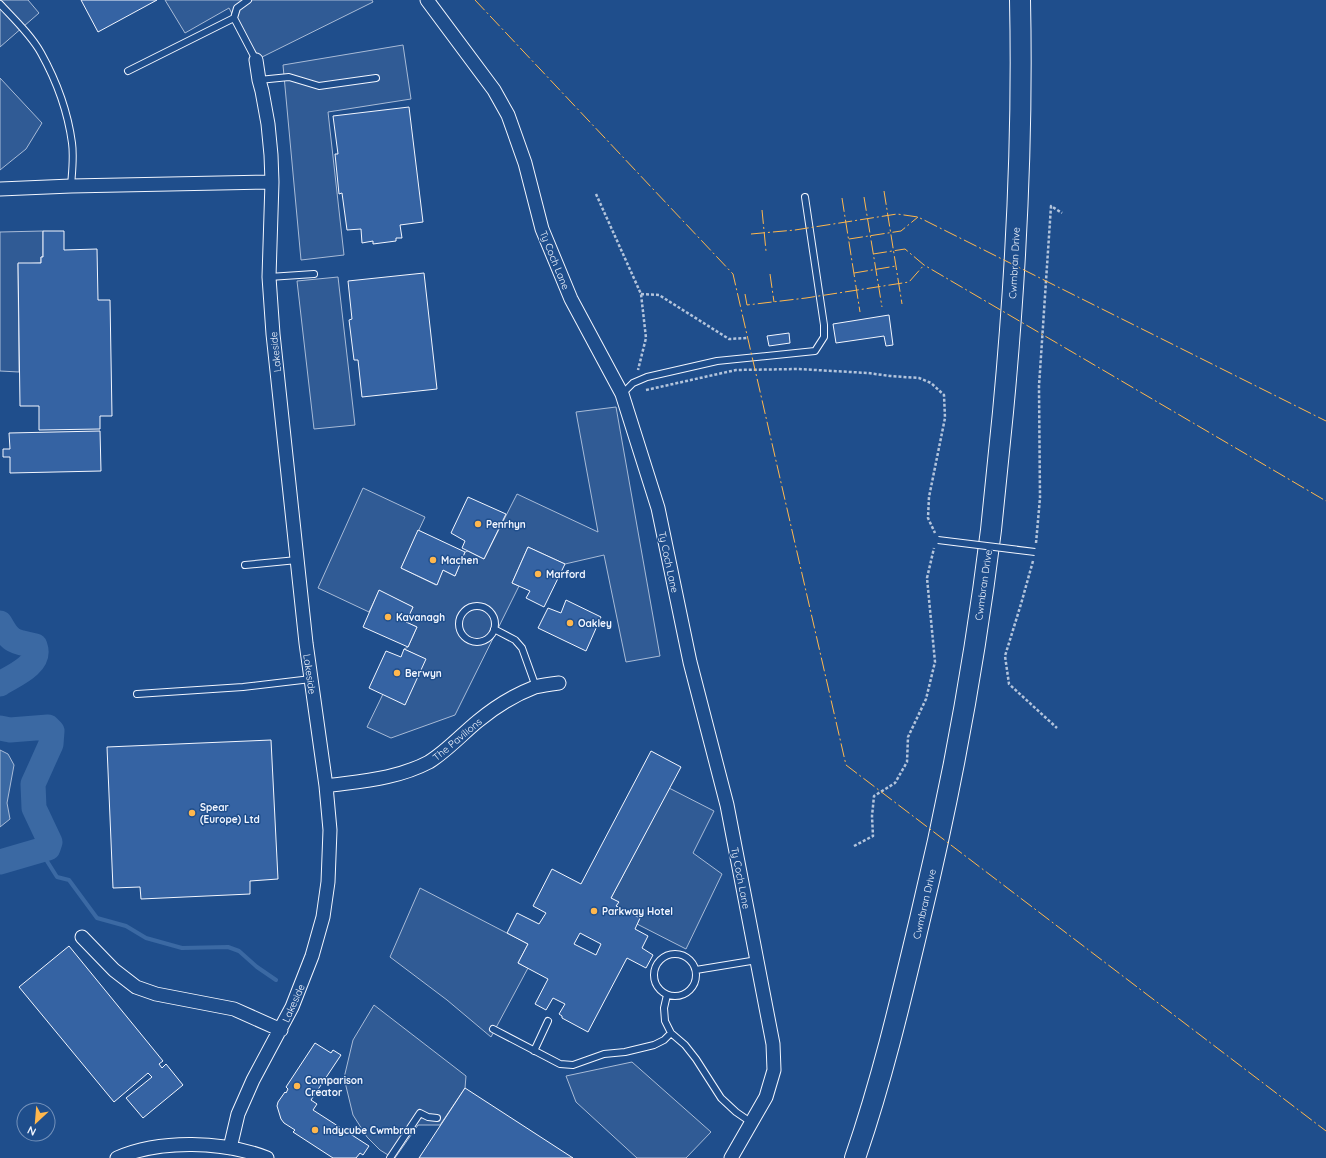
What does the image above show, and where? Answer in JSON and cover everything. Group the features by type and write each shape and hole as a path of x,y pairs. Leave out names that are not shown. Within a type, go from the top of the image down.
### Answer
{"main road":[{"name":"Cwmbran Drive","path":"855,1158 886,1052 934,861 974,651 988,546 1011,329 1019,189 1021,40 1020,0"}],"street":[{"name":"Ty Coch Lane","path":"427,0 494,90 508,114 526,163 542,229 571,299 622,394 658,508 690,662 727,805 773,1044 774,1070 766,1097 731,1158"},
{"name":"Lakeside","path":"230,1148 238,1114 253,1080 281,1030 297,997 312,956 323,917 328,882 330,830 326,786 311,680 297,560 273,334 269,277 272,182 271,155 268,124 256,60"},
{"path":"0,189 272,182"},
{"name":"The Pavilions","path":"326,786 387,778 429,761 447,749 495,707 536,687 559,683"},
{"path":"82,937 114,970 136,987 156,994 234,1009 281,1030"},
{"path":"117,1158 131,1153 164,1147 188,1145 230,1148 257,1154 267,1158"}],"lane":[{"path":"248,0 237,8 234,18 256,60"},
{"path":"0,4 28,35 41,53 61,97 72,144 72,186"},
{"path":"128,71 234,18"},
{"path":"259,80 288,77 320,86 376,78"},
{"path":"622,394 633,383 647,377 717,361 815,351 824,337 824,325 805,197"},
{"path":"269,277 314,274"},
{"path":"938,540 1035,552"},
{"path":"245,565 297,560"},
{"path":"471,606 484,607 493,616 494,629 485,639 472,641 462,634 459,627 459,621 461,615 471,606"},
{"path":"494,629 515,640 522,648 536,687"},
{"path":"137,694 243,687 311,680"},
{"path":"677,954 689,959 696,970 695,983 686,993 680,996 667,995 661,991 654,980 655,967 664,957 677,954"},
{"path":"696,970 758,960"},
{"path":"667,995 664,1008 665,1021 671,1033 685,1045 696,1059 721,1098 736,1112 752,1122"},
{"path":"534,1051 548,1021"},
{"path":"493,1029 560,1064 573,1065 604,1054 625,1052 654,1045 664,1040 671,1033"},
{"path":"390,1158 420,1113 428,1117 437,1118"}],"path":[{"path":"596,194 641,294 646,338 640,367 633,383"},
{"path":"1057,728 1009,684 1005,656 1035,552 1040,498 1039,386 1051,206 1062,213"},
{"path":"641,294 659,295 729,339 748,338"},
{"path":"622,394 634,394 736,370 798,369 868,372 890,376 919,378 931,383 944,395 945,418 929,497 928,518 938,540 933,550 927,578 935,662 926,699 908,737 907,762 895,783 874,796 872,816 873,836 854,846"}],"shaded area":[{"path":"0,0 28,0 39,13 0,47"},
{"path":"165,0 372,0 373,2 256,60 229,8 185,33"},
{"path":"403,45 411,99 328,112 344,255 301,260 283,65"},
{"path":"0,78 42,123 26,149 0,170"},
{"path":"43,231 43,257 41,257 41,263 18,264 19,372 0,371 0,232"},
{"path":"338,277 355,425 314,429 297,281"},
{"path":"616,407 660,656 626,662 604,555 565,564 528,547 512,583 519,586 455,715 391,738 367,727 383,694 425,659 404,649 408,647 417,627 406,622 413,607 379,591 369,612 318,588 363,488 425,517 401,568 436,585 443,570 455,576 465,552 468,551 484,559 517,494 598,532 576,412"},
{"path":"0,750 8,754 14,765 7,803 10,819 0,827"},
{"path":"669,788 714,811 693,853 722,874 686,949 637,924 640,918 616,906 618,902 611,898"},
{"path":"420,888 528,944 518,963 528,968 491,1037 447,1000 390,957"},
{"path":"374,1005 466,1076 465,1088 440,1125 418,1125 395,1158 380,1150 367,1137 353,1115 344,1078 353,1040"},
{"path":"632,1062 711,1132 686,1158 637,1158 576,1102 566,1076"}],"building":[{"path":"81,0 157,0 98,32"},
{"path":"409,107 423,222 400,225 402,238 396,238 396,241 373,244 373,241 362,243 361,229 347,230 342,193 339,194 335,154 338,154 333,116"},
{"path":"43,231 64,231 64,250 97,249 98,300 110,300 112,416 100,416 100,429 39,430 39,406 20,406 18,263 41,263 41,257 43,257"},
{"path":"424,273 437,389 362,397 358,360 354,360 349,320 352,319 348,281"},
{"path":"889,315 893,345 886,346 884,336 836,343 833,324"},
{"path":"789,333 790,343 769,346 767,336"},
{"path":"100,431 101,471 10,473 10,457 3,457 3,449 10,449 9,433"},
{"name":"Penrhyn","path":"468,497 506,514 484,559 462,548 465,541 451,533"},
{"name":"Machen","path":"418,530 465,552 455,576 443,570 437,585 401,568"},
{"name":"Marford","path":"528,547 565,564 544,607 526,598 530,591 512,583"},
{"name":"Kavanagh","path":"379,590 413,607 406,622 417,627 408,647 363,627"},
{"name":"Oakley","path":"566,600 601,617 586,651 538,628 548,608 561,613"},
{"name":"Berwyn","path":"404,649 426,659 405,705 369,688 386,651 401,657"},
{"name":"Spear (Europe) Ltd","path":"271,740 278,879 250,881 250,894 141,899 140,887 113,888 107,747"},
{"path":"651,751 681,767 611,898 619,902 616,906 640,918 635,929 648,936 642,948 653,955 646,968 627,958 588,1032 562,1018 559,1014 565,1004 553,998 546,1010 535,1004 548,979 518,963 528,944 507,933 517,913 539,924 546,913 533,906 552,869 581,884","holes":["580,933 601,944 596,955 574,944"]},
{"path":"69,946 163,1061 159,1064 162,1068 166,1064 183,1085 143,1118 126,1098 152,1077 148,1073 114,1102 19,987"},
{"path":"315,1043 331,1053 333,1050 341,1055 311,1100 317,1104 313,1110 369,1146 363,1155 360,1153 356,1158 333,1158 293,1132 295,1130 284,1123 281,1119 277,1106 278,1102 285,1092 286,1093 288,1089 286,1087"},
{"path":"465,1088 573,1158 419,1158"}],"waterway":[{"path":"0,623 10,638 18,642 35,646 36,653 34,659 25,669 0,684"},
{"path":"0,728 10,730 48,727 52,731 51,744 33,784 34,808 50,842 48,848 0,862"},
{"path":"40,850 57,877 69,880 97,918 126,926 146,938 182,948 228,947 239,951 257,967 276,980"}],"power":[{"path":"475,0 733,274 846,765 1326,1131"},
{"path":"884,191 902,304"},
{"path":"864,197 882,307"},
{"path":"842,198 860,312"},
{"path":"762,210 766,251"},
{"path":"751,234 795,230 897,214 918,217 1326,421"},
{"path":"849,239 901,231 918,217"},
{"path":"873,254 905,249 924,265 1326,501"},
{"path":"745,294 747,305 806,298 909,282 924,265"},
{"path":"854,273 896,266"},
{"path":"770,274 774,302"}],"place":[{"name":"Penrhyn","path":"478,524"},
{"name":"Machen","path":"433,560"},
{"name":"Marford","path":"538,574"},
{"name":"Kavanagh","path":"388,617"},
{"name":"Oakley","path":"570,623"},
{"name":"Berwyn","path":"397,673"},
{"name":"Spear (Europe) Ltd","path":"192,813"},
{"name":"Parkway Hotel","path":"594,911"},
{"name":"Comparison Creator","path":"297,1086"},
{"name":"Indycube Cwmbran","path":"315,1130"}]}
